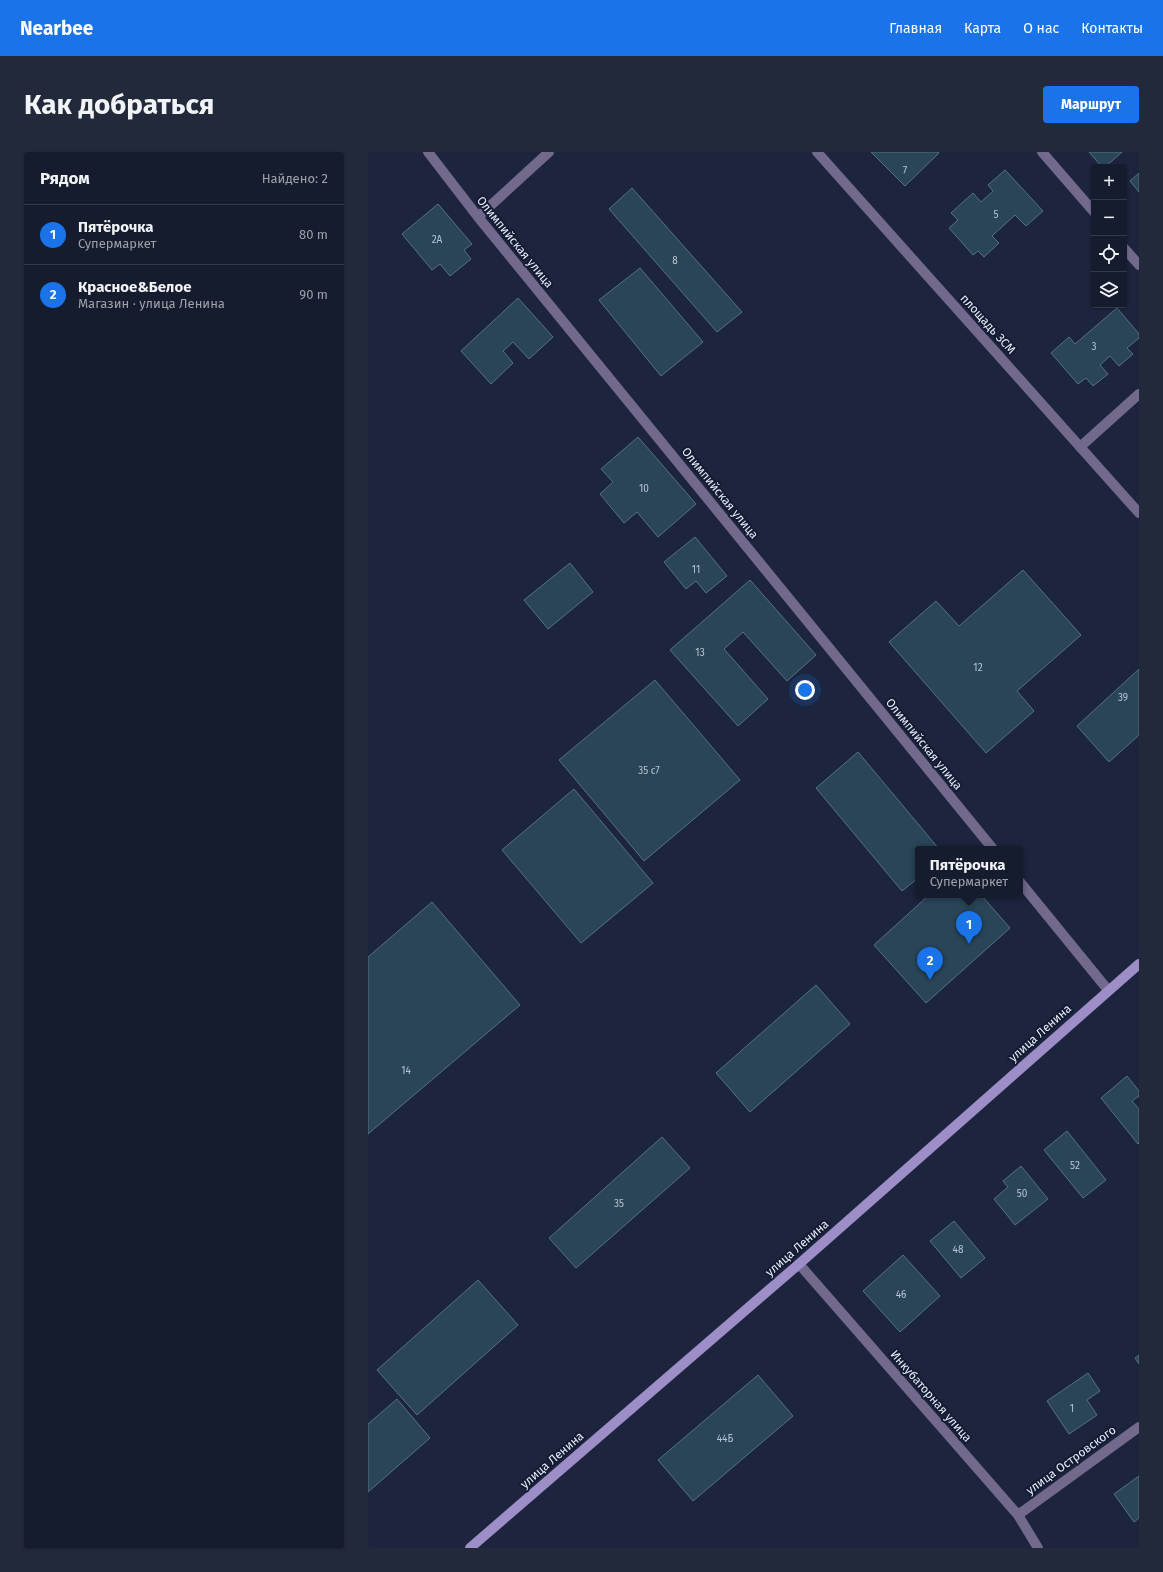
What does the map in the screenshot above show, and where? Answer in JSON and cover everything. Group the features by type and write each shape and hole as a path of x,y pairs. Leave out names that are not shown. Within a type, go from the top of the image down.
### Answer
{"main road":[{"name":"улица Ленина","path":"470,1548 799,1264 1139,964"}],"street":[{"name":"Олимпийская улица","path":"428,152 478,217 991,846"},
{"path":"478,217 549,152"},
{"name":"площадь ЗСМ","path":"817,152 1139,513"},
{"path":"1042,152 1091,209"},
{"path":"1127,251 1139,265"},
{"path":"1080,447 1139,394"},
{"path":"1023,886 1108,990"},
{"name":"Инкубаторная улица","path":"799,1264 1018,1515 1038,1548"},
{"name":"улица Островского","path":"1018,1515 1139,1427"}],"building":[{"path":"871,152 938,152 939,153 905,186"},
{"path":"1089,152 1122,152 1108,164 1099,164"},
{"path":"1005,170 1043,211 1026,226 1015,215 992,236 999,243 984,257 978,251 973,255 949,228 958,220 951,213 973,193 981,202 993,191 988,185"},
{"path":"1139,173 1139,192 1130,181"},
{"path":"632,188 742,312 717,332 609,209"},
{"path":"438,204 472,244 464,250 471,259 450,276 440,264 432,270 402,234"},
{"path":"640,268 703,342 661,376 599,300"},
{"path":"518,298 553,337 529,359 513,342 503,351 513,363 491,384 461,351"},
{"path":"1117,308 1139,334 1139,338 1127,348 1133,354 1119,366 1110,356 1100,365 1108,374 1093,386 1086,378 1078,384 1051,353 1069,337 1075,344"},
{"path":"638,437 696,504 658,537 637,512 624,523 600,494 613,482 601,469"},
{"path":"695,537 727,576 706,593 696,581 686,589 664,562"},
{"path":"570,563 593,592 548,629 524,600"},
{"path":"1023,570 1081,635 1017,691 1034,711 986,753 889,642 936,601 959,626"},
{"path":"750,580 816,655 787,681 743,632 724,649 768,699 738,726 670,650"},
{"path":"1139,669 1139,735 1109,762 1077,726"},
{"path":"655,680 740,780 644,861 559,760"},
{"path":"858,752 936,846 915,846 915,880 902,891 816,788"},
{"path":"574,789 653,883 581,943 502,850"},
{"path":"926,898 984,898 1010,928 926,1003 874,945"},
{"path":"432,902 520,1005 368,1134 368,957"},
{"path":"816,985 850,1024 750,1112 716,1073"},
{"path":"1127,1076 1139,1091 1139,1096 1132,1101 1139,1109 1138,1144 1101,1098"},
{"path":"1067,1131 1106,1180 1083,1198 1044,1150"},
{"path":"662,1137 690,1168 576,1268 549,1238"},
{"path":"1021,1166 1048,1199 1015,1225 994,1199 1008,1187 1003,1181"},
{"path":"954,1221 985,1258 961,1278 930,1241"},
{"path":"903,1255 940,1296 900,1332 863,1291"},
{"path":"478,1280 518,1325 417,1415 377,1370"},
{"path":"1139,1355 1139,1364 1135,1358"},
{"path":"1088,1373 1100,1391 1087,1400 1097,1415 1069,1434 1047,1401"},
{"path":"758,1375 793,1416 693,1501 658,1460"},
{"path":"397,1399 430,1438 368,1492 368,1424"},
{"path":"1139,1476 1139,1518 1134,1522 1114,1494"}],"place":[{"name":"Пятёрочка","path":"969,944"},
{"name":"Красное&Белое","path":"930,980"}]}
